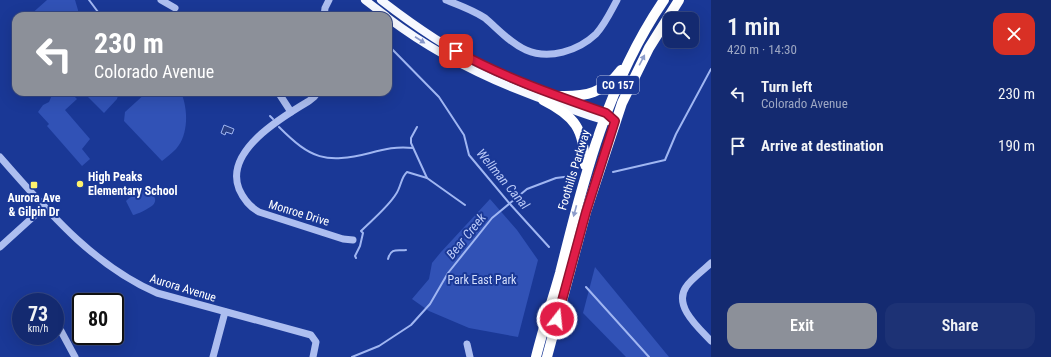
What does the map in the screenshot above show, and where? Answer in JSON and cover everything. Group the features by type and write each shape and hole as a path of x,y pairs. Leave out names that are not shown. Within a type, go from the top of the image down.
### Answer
{"highway":[{"name":"Foothills Parkway","path":"536,357 560,273 580,194 605,116 630,57 644,31 664,0"},
{"name":"Foothills Parkway","path":"547,357 586,212 615,121 640,63 679,0"},
{"path":"558,96 583,96 602,89 618,74 630,57"},
{"path":"543,100 567,114 575,123 582,135 585,150 585,167 580,194"}],"main road":[{"path":"365,0 381,12"},
{"path":"381,0 443,44 480,64 522,83 558,96 605,116 610,122 615,121"},
{"path":"392,20 423,42 459,63 501,84 543,100 605,116"}],"street":[{"path":"161,0 175,8"},
{"path":"324,12 329,0"},
{"path":"446,0 475,12 511,41 526,50 552,54 569,50 585,43 604,24 617,0"},
{"path":"281,96 291,112"},
{"name":"Monroe Drive","path":"315,96 261,134 244,152 236,174 237,184 240,193 249,205 259,212 343,239 353,240"},
{"name":"Aurora Avenue","path":"0,157 67,231 117,272 157,294 311,335 316,342 313,357"},
{"path":"0,247 44,207"},
{"path":"711,263 686,286 683,303 690,317 711,341"},
{"path":"213,357 225,312"},
{"path":"64,337 75,357"},
{"path":"467,344 470,357"}],"green space":[{"path":"47,0 75,0 78,10 78,12 34,12"},
{"path":"52,96 74,96 77,99 65,110 90,139 82,149 90,159 82,166 47,126 49,124 38,112 43,105 49,102"},
{"path":"87,96 118,96 117,99 104,113"},
{"path":"143,96 182,96 185,106 186,121 180,143 176,149 162,161 124,121 125,112"},
{"path":"142,190 148,191 153,195 155,202 149,208 133,215 126,201"},
{"name":"Park East Park","path":"490,199 517,230 538,260 518,337 469,328 429,311 412,299 429,279 432,263"},
{"path":"595,267 669,357 626,357 583,313"}],"shaded area":[{"path":"224,125 234,129 232,134 226,132 225,135 221,133"}],"waterway":[{"name":"Wellman Canal","path":"89,0 98,12"},
{"name":"Wellman Canal","path":"392,49 439,97 464,135 469,155 510,204 549,247"},
{"name":"Bear Creek","path":"613,172 665,160 676,134 711,69"},
{"path":"270,116 273,119"},
{"path":"279,127 300,146 310,152 330,158 354,156 391,148 413,148"},
{"path":"417,127 411,138 411,143 427,178"},
{"path":"356,258 355,256 360,246 363,233 361,231 393,199 398,191 403,177 407,172 427,178 465,205"},
{"name":"Bear Creek","path":"352,357 379,346 411,325 430,304 448,273 492,218 527,189 556,178 572,176"},
{"path":"388,259 389,255 393,251 406,250"},
{"name":"Wellman Canal","path":"586,287 649,357"}],"place":[{"name":"High Peaks Elementary School","path":"80,184"},
{"name":"Aurora Ave & Gilpin Dr","path":"34,185"}],"route":[{"path":"456,51 480,64 522,83 606,113 615,121 586,212 570,276 557,319"}]}
